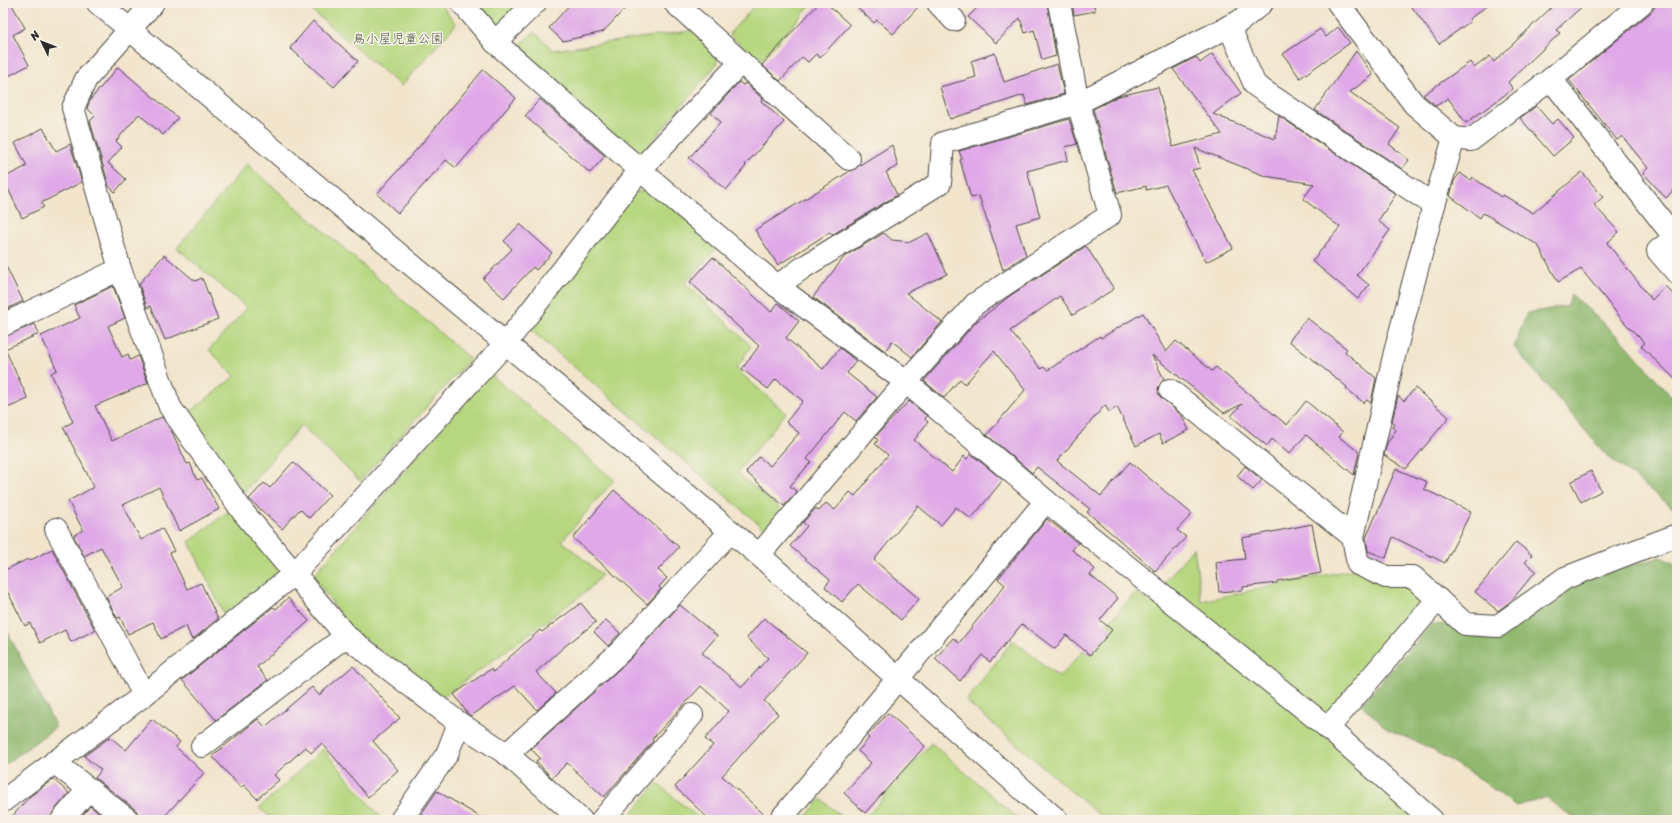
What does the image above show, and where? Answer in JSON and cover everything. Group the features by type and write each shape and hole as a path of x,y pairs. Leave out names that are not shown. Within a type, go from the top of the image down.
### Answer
{"street":[{"path":"98,3 759,555 1057,820"},
{"path":"153,3 86,79 73,108 120,269 170,407 243,512 346,636 459,723 507,754 581,820"},
{"path":"462,3 495,42 640,170 777,286 906,382 1046,501 1328,728 1432,820"},
{"path":"495,42 535,3"},
{"path":"675,3 849,159"},
{"path":"938,3 954,20"},
{"path":"759,555 906,382 975,304 1110,215 1078,103 1059,3"},
{"path":"777,286 804,267 940,183 944,143 1078,103 1240,21 1262,3"},
{"path":"1338,3 1414,104 1454,138 1471,140 1551,79 1642,3"},
{"path":"1229,26 1255,85 1434,205"},
{"path":"3,801 144,695 295,574 506,343 640,170 741,62"},
{"path":"1551,79 1676,237 1658,251 1677,273"},
{"path":"1454,138 1434,205 1395,352 1353,537 1358,564 1386,577 1412,577 1465,624 1498,626 1565,578 1677,535"},
{"path":"3,325 120,269"},
{"path":"1170,390 1353,537"},
{"path":"780,820 1046,501"},
{"path":"56,529 144,695"},
{"path":"507,754 621,651 730,532"},
{"path":"1328,728 1438,599"},
{"path":"202,746 346,636"},
{"path":"602,820 692,714"},
{"path":"401,820 447,754 459,723"},
{"path":"54,762 128,820"},
{"path":"62,820 88,790"}],"green space":[{"name":"鳥小屋児童公園","path":"303,3 440,3 456,24 401,86"},
{"path":"475,3 522,3 495,29"},
{"path":"757,3 813,3 759,62 729,34"},
{"path":"697,30 719,50 716,65 645,150 627,151 524,57 521,44 534,32 553,50"},
{"path":"247,164 470,359 360,481 301,425 244,492 186,415 235,376 209,350 247,308 177,248"},
{"path":"654,191 717,248 685,283 751,346 736,369 786,413 737,473 785,513 768,532 526,326 636,192"},
{"path":"1571,294 1625,343 1677,403 1677,511 1606,455 1514,347 1527,313 1568,306"},
{"path":"489,373 614,480 562,541 602,575 587,591 443,697 351,629 313,576"},
{"path":"230,510 281,573 226,618 189,542"},
{"path":"1194,547 1201,601 1355,569 1410,584 1428,600 1319,730 1420,820 1105,820 966,701 1013,640 1059,677 1136,592 1149,602"},
{"path":"1661,557 1677,565 1677,820 1577,820 1546,798 1516,806 1481,780 1428,747 1387,729 1361,704 1432,624 1498,626 1565,578 1594,577"},
{"path":"3,623 56,727 3,766"},
{"path":"931,743 1020,820 906,820 901,816 897,820 864,820"},
{"path":"323,749 383,820 274,820 259,808"},
{"path":"657,783 701,820 626,820"},
{"path":"821,799 845,820 803,820"}],"building":[{"path":"3,3 11,3 25,28 13,35 29,65 3,79"},
{"path":"571,3 630,3 603,32 563,41 549,28"},
{"path":"819,3 826,3 850,25 820,58 816,54 808,62 802,57 780,81 762,65"},
{"path":"852,3 922,3 893,34 877,20 874,23"},
{"path":"982,3 1047,3 1056,56 1042,60 1034,30 1025,33 1020,18 996,43 968,17"},
{"path":"1072,3 1094,3 1095,11 1074,15"},
{"path":"1409,3 1491,3 1469,19 1471,21 1439,44"},
{"path":"1556,3 1586,3 1556,30 1560,33 1508,82 1513,89 1466,123 1448,98 1436,106 1423,95 1470,62 1474,68 1490,56 1494,62"},
{"path":"1658,3 1677,3 1677,186 1666,198 1643,173 1648,168 1622,136 1617,140 1569,80 1650,13"},
{"path":"313,21 358,61 334,87 290,48"},
{"path":"1338,27 1350,43 1300,78 1283,54 1320,29 1326,37"},
{"path":"1356,51 1373,75 1350,92 1400,128 1389,144 1409,160 1402,169 1315,110"},
{"path":"995,53 1004,82 1057,64 1064,94 1027,105 1024,95 950,119 940,87 976,77 971,61"},
{"path":"1212,54 1241,93 1213,114 1275,139 1279,116 1396,194 1378,221 1390,230 1357,275 1369,285 1358,299 1312,261 1340,227 1303,199 1314,184 1265,176 1195,148 1200,168 1192,170 1233,248 1206,262 1166,185 1146,190 1146,186 1117,193 1093,109 1119,96 1158,87 1173,147 1222,134 1173,69 1196,57 1200,63"},
{"path":"118,67 178,118 163,135 139,114 116,141 122,147 108,163 126,179 115,192 109,186 90,121 95,116 87,108 90,100"},
{"path":"483,70 516,98 456,168 446,160 398,213 377,194 424,141"},
{"path":"739,82 743,85 745,83 763,99 761,101 784,122 745,165 746,166 726,190 689,158 721,122 711,113"},
{"path":"540,99 605,156 590,173 525,116"},
{"path":"1536,106 1552,124 1558,119 1574,138 1553,156 1520,118"},
{"path":"1069,119 1077,144 1065,147 1068,160 1027,171 1040,217 1016,224 1026,255 1003,270 979,196 971,198 960,160 962,159 959,151"},
{"path":"43,128 56,151 70,144 82,182 41,203 44,207 22,218 3,178 27,166 15,143"},
{"path":"892,145 898,166 886,172 897,195 832,235 830,232 778,265 755,230"},
{"path":"1582,172 1603,197 1594,205 1619,232 1607,243 1652,300 1665,286 1677,298 1677,381 1641,346 1645,343 1624,322 1581,269 1558,282 1538,245 1483,213 1480,218 1450,196 1454,181 1460,173 1470,180 1472,177 1501,197 1503,195 1533,213"},
{"path":"520,224 552,253 536,270 533,267 504,298 483,279 512,249 504,241"},
{"path":"884,233 892,240 910,242 928,233 947,274 906,293 942,322 912,357 892,341 885,351 813,297 845,256"},
{"path":"1086,246 1114,289 1073,315 1060,296 1010,331 1041,369 1043,367 1048,370 1100,336 1101,338 1143,313 1166,352 1176,341 1212,371 1216,367 1287,425 1306,401 1343,432 1339,437 1359,452 1354,475 1306,435 1289,454 1272,439 1267,446 1231,416 1242,404 1224,413 1152,355 1164,379 1158,388 1159,395 1182,416 1189,430 1163,443 1159,434 1136,446 1117,407 1109,412 1105,405 1057,461 1101,496 1130,462 1192,514 1177,530 1186,537 1155,571 1087,512 1090,509 1037,467 1032,473 987,435 1025,390 994,351 965,384 960,379 944,398 924,381 976,322 1011,295"},
{"path":"164,255 195,281 202,278 218,319 165,340 151,306 147,308 139,284"},
{"path":"713,257 771,312 778,303 799,321 786,338 823,369 840,348 856,361 847,373 877,397 856,421 845,412 807,459 811,462 790,486 797,492 784,506 746,472 759,457 770,466 799,433 786,422 803,401 776,379 768,389 742,369 759,346 690,282"},
{"path":"3,260 23,301 3,311"},
{"path":"113,286 125,318 108,326 122,357 128,354 130,360 138,356 148,383 95,406 112,441 162,417 171,430 187,464 190,463 197,480 202,478 219,509 179,531 159,487 123,505 141,540 162,528 174,551 170,553 187,589 201,583 218,619 192,640 186,626 161,639 153,622 128,634 120,617 117,618 106,597 123,587 101,547 84,556 74,537 74,535 83,530 68,501 94,487 63,427 73,422 51,373 57,370 41,336 80,318 74,305"},
{"path":"1307,318 1347,349 1345,352 1376,378 1371,403 1367,400 1364,403 1346,388 1347,387 1289,341"},
{"path":"35,324 39,334 5,349 28,399 3,410 3,337"},
{"path":"1415,388 1449,417 1406,469 1384,455 1387,443 1396,430 1392,427 1395,424 1392,421 1398,396 1404,401"},
{"path":"909,401 927,416 925,419 928,422 914,440 952,472 964,456 967,459 971,454 1003,480 971,519 956,507 941,525 918,506 874,560 919,599 901,620 858,584 842,602 825,587 830,580 790,546 807,526 803,522 816,508 819,511 826,503 835,510 850,492 855,496 888,455 875,444 878,440 875,437"},
{"path":"293,462 330,495 309,518 300,509 282,529 249,499 264,483 270,488"},
{"path":"1245,466 1262,480 1253,490 1237,476"},
{"path":"1396,469 1427,482 1424,489 1471,512 1445,563 1393,537 1386,558 1368,551 1366,538"},
{"path":"1591,471 1601,491 1581,502 1571,482"},
{"path":"614,490 679,547 658,570 667,578 659,587 661,589 647,604 573,538"},
{"path":"1047,519 1078,543 1072,550 1095,569 1090,575 1118,598 1100,620 1112,630 1090,655 1066,635 1055,649 1022,624 990,662 982,655 960,681 935,659 953,638 959,643 1005,585 998,579"},
{"path":"1312,524 1321,573 1277,581 1277,583 1243,587 1243,590 1219,592 1216,562 1245,559 1242,538"},
{"path":"1516,542 1532,555 1525,562 1536,571 1511,601 1498,611 1475,592"},
{"path":"52,549 95,630 71,642 65,630 40,643 30,623 25,626 3,583 3,571 28,559 29,561"},
{"path":"288,598 309,621 257,667 268,680 216,720 182,680 273,607 276,609"},
{"path":"581,603 596,622 565,646 536,672 556,693 537,710 515,686 471,716 467,713 454,694 491,669 493,672 540,630 542,632"},
{"path":"680,605 717,636 702,653 742,687 768,658 747,638 764,618 807,653 764,701 778,714 722,776 768,818 768,820 710,820 675,787 713,745 705,739 729,711 701,686 652,739 653,741 604,797 567,763 552,778 536,761 540,758 531,749 629,660"},
{"path":"606,620 620,633 608,646 594,632"},
{"path":"353,666 400,718 373,741 398,770 368,797 322,743 311,753 306,747 274,775 279,780 257,799 244,785 241,788 212,756 258,719 265,727 312,687 319,695"},
{"path":"888,713 925,746 865,813 844,793 871,763 858,751 869,738 867,736"},
{"path":"152,719 180,742 176,747 204,773 161,820 140,820 136,810 95,778 101,770 84,756 110,737 126,750"},
{"path":"53,779 69,793 53,812 50,820 9,820 29,797"},
{"path":"437,791 485,820 417,820"},
{"path":"90,806 108,820 79,820"}]}
